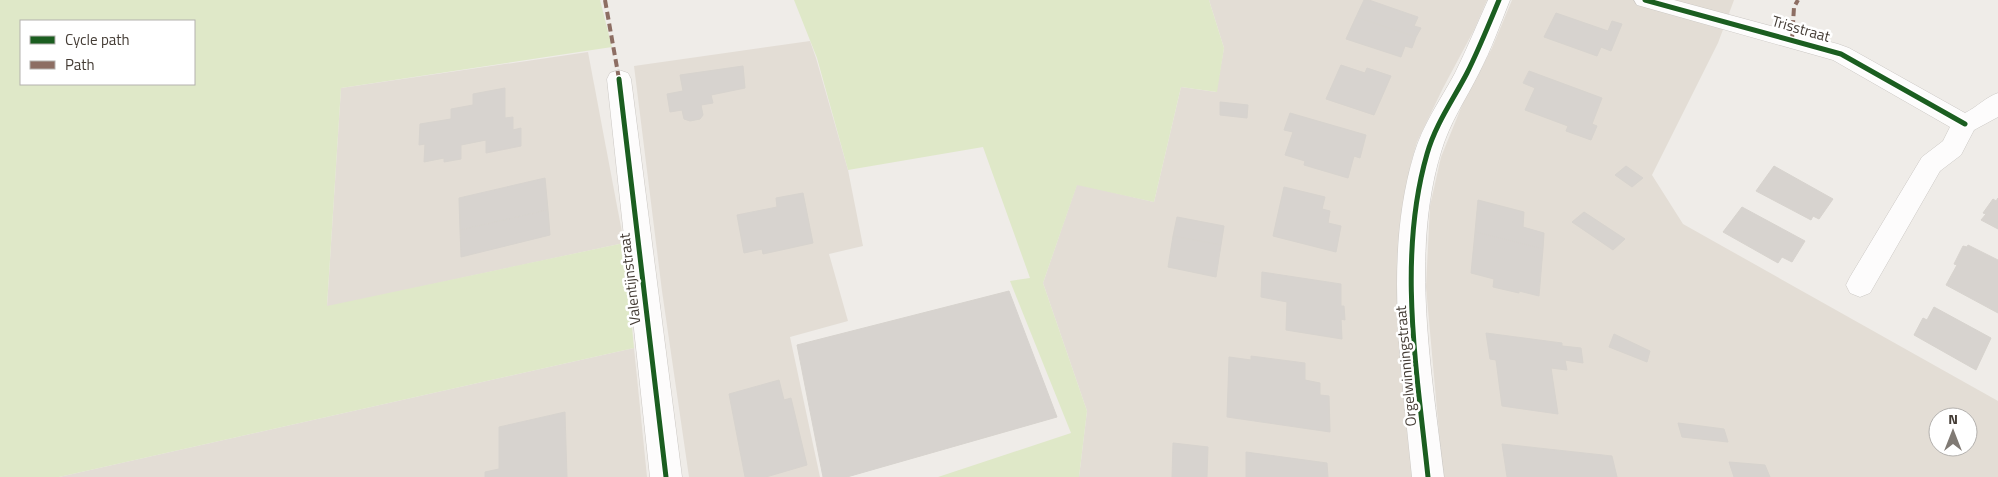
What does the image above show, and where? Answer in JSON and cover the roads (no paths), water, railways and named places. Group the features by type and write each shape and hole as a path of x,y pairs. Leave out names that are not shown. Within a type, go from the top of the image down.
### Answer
{"street":[{"name":"Orgelwinningstraat","path":"1428,477 1415,340 1412,286 1417,196 1427,154 1441,117 1467,73 1499,0"},
{"name":"Trisstraat","path":"1645,0 1835,52 1964,124"},
{"name":"Valentijnstraat","path":"619,79 666,477"},
{"path":"1860,285 1931,164 1952,148 1964,124 1986,113 1998,102"}]}
